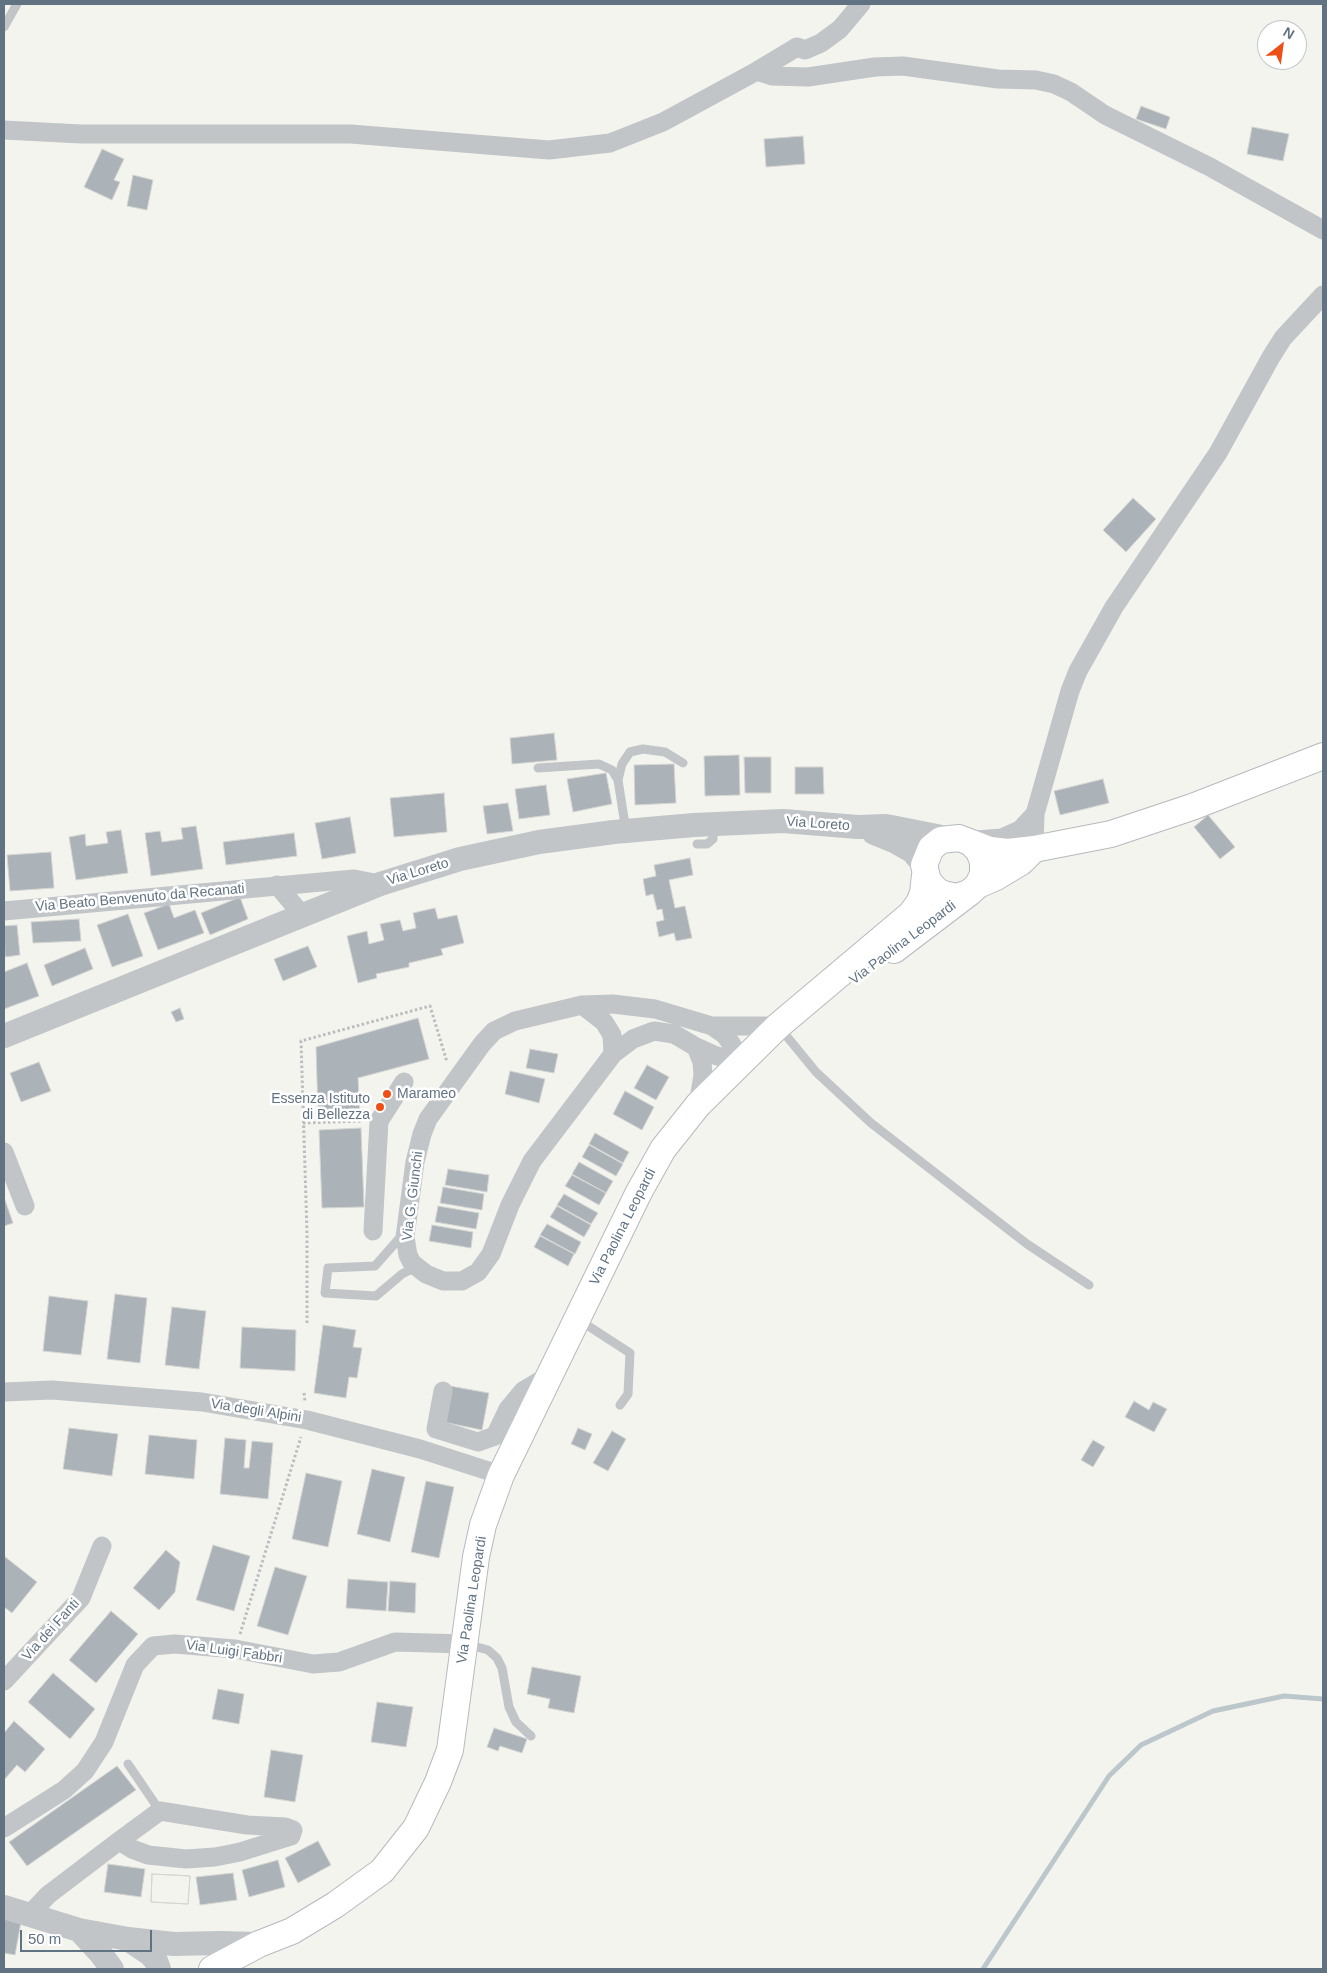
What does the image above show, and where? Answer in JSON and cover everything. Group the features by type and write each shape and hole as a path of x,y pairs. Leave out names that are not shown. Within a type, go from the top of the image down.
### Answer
{"main road":[{"path":"1034,849 1020,862 996,877 956,897 943,894 932,887 925,870 931,848 961,840 990,850 1008,852 1034,849 1111,834 1192,807 1323,756"},
{"path":"961,840 979,851 983,862 983,874 974,889"},
{"name":"Via Paolina Leopardi","path":"781,1030 911,914 920,902 923,893 925,870"},
{"name":"Via Paolina Leopardi","path":"212,1969 258,1944 292,1931 335,1905 382,1870 416,1828 438,1782 450,1750 476,1557 484,1525 501,1475 617,1235 663,1149 698,1105 740,1063 781,1030 974,889"}],"street":[{"path":"4,130 81,134 351,134 549,150 610,143 663,122 798,47 805,50 821,44 840,28 860,4"},
{"path":"756,71 772,76 808,77 875,67 903,66 998,79 1036,80 1054,84 1071,92 1105,115 1210,167 1323,230"},
{"path":"1034,849 1035,814 1070,691 1078,671 1109,615 1218,453 1283,338 1323,295"},
{"path":"961,840 1002,838 1020,830 1035,814"},
{"name":"Via Loreto","path":"4,1036 380,884 460,859 539,842 626,831 713,824 782,822 858,827 886,826 961,840"},
{"name":"Via Loreto","path":"858,827 896,842 912,851 925,870"},
{"name":"Via Beato Benvenuto da Recanati","path":"4,911 354,879 380,884"},
{"path":"276,885 303,916"},
{"name":"Via G. Giunchi","path":"416,1267 408,1255 405,1238 414,1162 422,1134 428,1118 482,1044 494,1031 515,1021 582,1005 613,1004 654,1009 712,1026 781,1030"},
{"path":"582,1005 604,1022 612,1034 613,1054"},
{"name":"Via G. Giunchi","path":"712,1026 725,1035 740,1063"},
{"path":"416,1267 426,1274 443,1281 462,1281 478,1272 491,1254 510,1205 532,1161 613,1054 633,1039 654,1031 674,1034 714,1055 740,1063"},
{"path":"696,1047 702,1062 703,1075 698,1105"},
{"path":"373,1231 379,1120 404,1082"},
{"path":"4,1152 25,1206"},
{"path":"443,1391 436,1429 478,1442 495,1436 508,1409 523,1391 550,1375"},
{"name":"Via degli Alpini","path":"4,1392 52,1390 202,1402 307,1420 420,1449 501,1475"},
{"name":"Via dei Fanti","path":"4,1681 81,1598 102,1546"},
{"name":"Via Luigi Fabbri","path":"4,1828 64,1790 85,1771 104,1742 135,1665 153,1646 175,1644 235,1649 313,1664 340,1662 395,1642 465,1644"},
{"path":"29,1915 48,1895 119,1841 160,1811 247,1825 285,1827 293,1830 291,1836 240,1852 215,1857 186,1859 148,1855 132,1849 119,1841"},
{"path":"4,1907 79,1930 128,1939 174,1944 258,1944"},
{"path":"79,1930 112,1969"},
{"path":"128,1939 150,1954 156,1961 159,1969"}],"lane":[{"path":"4,27 18,4"},
{"path":"618,780 622,764 630,752 643,749 665,752 683,763"},
{"path":"538,768 600,764 612,770 618,780 626,831"},
{"path":"697,844 707,844 713,839 713,824"},
{"path":"781,1030 816,1072 871,1124 1027,1244 1088,1285"},
{"path":"406,1230 375,1266 328,1268 325,1293 376,1296 402,1274 416,1267"},
{"path":"577,1318 630,1354 628,1394 620,1405"},
{"path":"465,1644 488,1650 497,1658 502,1668 509,1707 516,1722 531,1736"},
{"path":"128,1764 160,1811"}],"path":[{"path":"307,1323 307,1233 301,1041 430,1006 442,1047"},
{"path":"303,1123 379,1120"},
{"path":"235,1649 307,1420 304,1393"}],"building":[{"path":"1141,106 1170,117 1166,129 1136,119"},
{"path":"1252,127 1289,134 1283,161 1247,154"},
{"path":"803,136 805,164 766,167 764,139"},
{"path":"102,149 124,159 114,180 120,182 112,200 84,187"},
{"path":"133,175 153,180 147,210 127,206"},
{"path":"1133,498 1156,519 1126,552 1103,530"},
{"path":"554,733 557,760 512,764 510,738"},
{"path":"739,755 740,795 705,796 704,756"},
{"path":"744,757 771,757 771,793 745,793"},
{"path":"674,764 676,803 635,805 634,765"},
{"path":"795,767 823,767 824,794 795,794"},
{"path":"606,773 612,804 573,812 567,779"},
{"path":"1103,779 1109,803 1060,815 1054,791"},
{"path":"546,785 550,815 519,819 515,789"},
{"path":"444,793 447,832 394,837 390,798"},
{"path":"508,803 513,831 487,834 483,806"},
{"path":"1208,815 1235,847 1220,859 1194,827"},
{"path":"350,817 356,853 322,859 315,823"},
{"path":"196,826 203,869 151,876 145,833 160,831 162,842 183,839 181,828"},
{"path":"121,830 128,873 76,880 69,837 85,834 86,846 108,843 106,832"},
{"path":"294,833 297,856 226,865 223,842"},
{"path":"51,852 54,888 10,891 7,855"},
{"path":"690,858 693,875 669,880 675,908 685,906 692,938 676,941 674,933 659,937 656,922 664,920 662,909 657,910 653,894 646,896 643,879 656,876 654,865"},
{"path":"240,897 248,919 210,935 201,913"},
{"path":"169,904 174,918 195,910 204,933 158,950 144,913"},
{"path":"435,908 438,919 457,915 464,943 441,949 443,955 409,963 409,967 376,974 377,978 358,983 347,936 367,931 369,944 384,940 380,924 400,920 403,931 416,928 413,913"},
{"path":"128,914 143,956 112,967 97,925"},
{"path":"79,919 81,941 33,943 31,922"},
{"path":"17,925 20,955 5,957 4,926"},
{"path":"308,946 317,967 283,981 274,959"},
{"path":"85,948 93,969 52,986 44,965"},
{"path":"27,963 39,996 4,1009 4,972"},
{"path":"180,1008 184,1019 176,1022 171,1012"},
{"path":"418,1018 429,1059 358,1078 360,1114 318,1114 316,1047"},
{"path":"530,1049 558,1054 554,1073 526,1068"},
{"path":"39,1062 51,1091 21,1102 10,1073"},
{"path":"647,1065 669,1077 656,1100 634,1088"},
{"path":"510,1071 545,1079 539,1103 505,1094"},
{"path":"625,1091 654,1107 642,1130 613,1114"},
{"path":"361,1128 364,1207 322,1208 319,1130"},
{"path":"595,1133 629,1152 623,1163 589,1144"},
{"path":"589,1145 623,1164 616,1176 582,1157"},
{"path":"579,1162 613,1181 606,1193 572,1174"},
{"path":"448,1169 489,1175 487,1192 445,1185"},
{"path":"572,1175 606,1193 599,1205 565,1186"},
{"path":"443,1187 484,1194 482,1210 440,1203"},
{"path":"564,1194 598,1213 591,1224 557,1205"},
{"path":"4,1197 13,1223 4,1226"},
{"path":"438,1206 479,1213 476,1229 435,1222"},
{"path":"557,1206 591,1225 584,1237 550,1217"},
{"path":"547,1224 581,1242 575,1254 540,1235"},
{"path":"432,1225 473,1232 471,1248 429,1241"},
{"path":"540,1236 574,1254 568,1266 534,1247"},
{"path":"115,1294 147,1298 140,1363 107,1359"},
{"path":"49,1296 88,1301 81,1355 43,1351"},
{"path":"172,1307 206,1311 199,1369 165,1365"},
{"path":"323,1325 356,1330 353,1347 362,1348 357,1378 349,1377 346,1398 314,1393"},
{"path":"242,1327 296,1330 295,1371 240,1368"},
{"path":"450,1386 489,1393 482,1430 443,1422"},
{"path":"1134,1401 1149,1410 1153,1402 1167,1409 1154,1432 1125,1417"},
{"path":"69,1428 118,1434 112,1476 63,1469"},
{"path":"578,1428 592,1434 585,1450 571,1444"},
{"path":"612,1431 626,1439 608,1471 593,1463"},
{"path":"149,1435 197,1440 194,1479 145,1474"},
{"path":"225,1438 246,1440 244,1468 249,1468 252,1441 273,1443 268,1499 220,1494"},
{"path":"1093,1440 1105,1447 1093,1467 1081,1460"},
{"path":"372,1469 405,1477 390,1542 357,1534"},
{"path":"306,1473 342,1481 328,1547 292,1539"},
{"path":"426,1481 454,1487 439,1558 411,1552"},
{"path":"213,1545 250,1556 234,1611 196,1600"},
{"path":"166,1550 180,1562 175,1592 159,1610 133,1588"},
{"path":"4,1556 37,1582 12,1613 4,1607"},
{"path":"275,1567 307,1576 288,1635 257,1626"},
{"path":"348,1579 388,1582 386,1611 346,1608"},
{"path":"390,1581 416,1583 415,1613 388,1611"},
{"path":"111,1611 138,1634 96,1683 69,1660"},
{"path":"532,1667 581,1676 574,1713 548,1708 550,1699 527,1694"},
{"path":"53,1673 95,1709 70,1739 28,1702"},
{"path":"218,1689 244,1694 239,1724 212,1719"},
{"path":"377,1702 413,1707 406,1747 371,1742"},
{"path":"14,1721 45,1749 25,1772 17,1765 4,1780 4,1733"},
{"path":"494,1728 527,1739 522,1753 500,1746 498,1751 487,1747"},
{"path":"271,1750 303,1755 295,1802 264,1797"},
{"path":"117,1766 136,1790 27,1866 9,1842"},
{"path":"318,1841 331,1865 298,1883 285,1858"},
{"path":"278,1860 285,1887 249,1897 242,1870"},
{"path":"108,1864 145,1869 141,1897 104,1892"},
{"path":"233,1873 237,1900 200,1905 196,1877"},
{"path":"152,1874 190,1876 188,1904 151,1902"},
{"path":"152,1874 190,1876 188,1904 151,1902"},
{"path":"4,1919 21,1922 15,1955 4,1953"}],"waterway":[{"path":"983,1969 1109,1776 1141,1745 1213,1711 1284,1696 1323,1699"}],"place":[{"name":"Marameo","path":"387,1094"},
{"name":"Essenza Istituto di Bellezza","path":"380,1107"}]}
